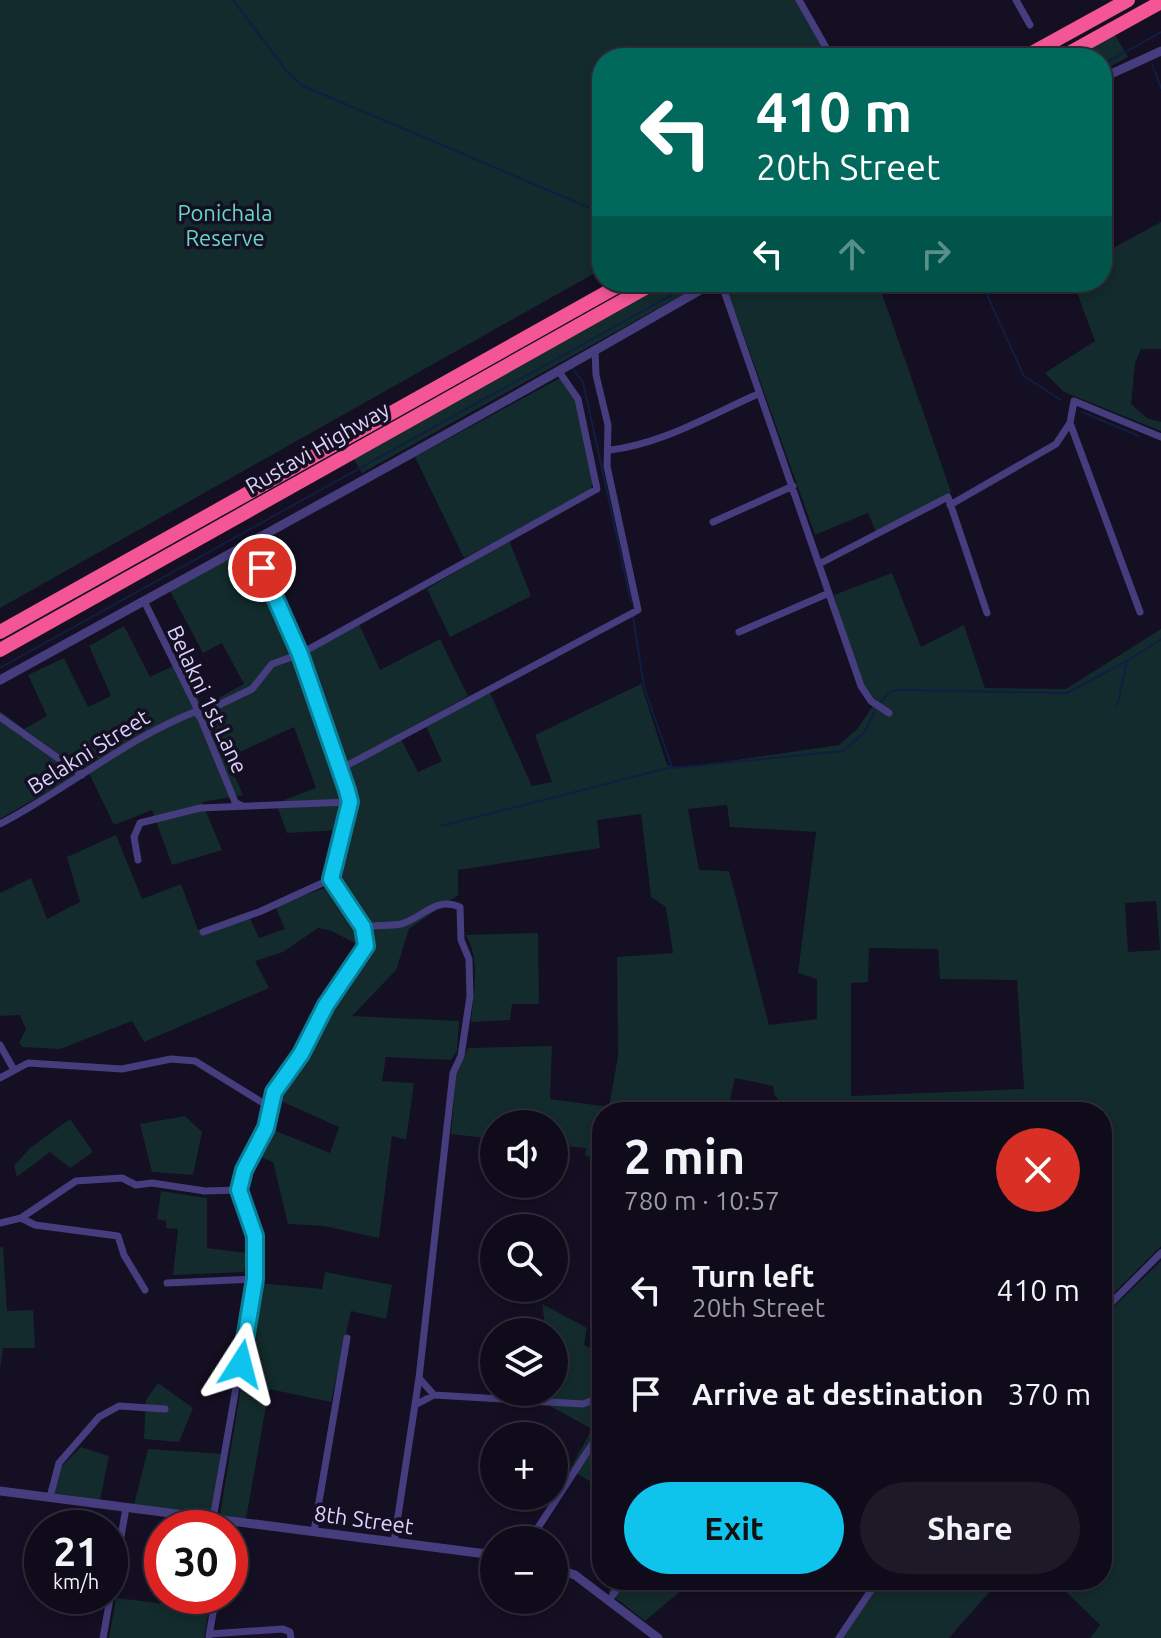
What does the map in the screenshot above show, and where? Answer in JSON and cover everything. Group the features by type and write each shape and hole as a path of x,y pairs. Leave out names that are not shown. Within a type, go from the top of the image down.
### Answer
{"highway":[{"path":"1041,48 1128,0"},
{"path":"1078,48 1161,2"},
{"name":"Rustavi Highway","path":"0,650 134,567 608,292"},
{"name":"Rustavi Highway","path":"0,632 134,567 638,292"}],"street":[{"path":"799,0 826,48"},
{"path":"1016,0 1030,25"},
{"path":"1112,73 1161,51"},
{"path":"0,680 249,540 563,371 696,292"},
{"path":"725,292 861,686 871,701 889,713"},
{"path":"341,773 344,767 638,610 607,466 610,450 595,350"},
{"name":"Belakni Street","path":"0,824 42,802 160,727 252,689 272,664 300,654 597,489 578,399 563,371"},
{"path":"610,450 633,447 676,431 758,394"},
{"path":"950,505 1056,444 1070,423 1074,401 1161,437"},
{"path":"1070,423 1140,612"},
{"path":"713,522 793,486"},
{"path":"819,564 948,497 987,613"},
{"path":"215,1510 255,1279 255,1236 239,1190 244,1170 266,1128 268,1106 366,946 363,927 331,879 350,802 300,654 249,540"},
{"path":"739,632 829,593"},
{"name":"Belakni 1st Lane","path":"144,601 198,713 235,802 245,808"},
{"path":"0,717 82,775"},
{"path":"138,860 134,837 140,823 200,808 350,802"},
{"path":"203,932 259,912 331,879"},
{"path":"363,927 402,923 438,904 452,903 460,907 461,940 469,959 470,996 461,1056 453,1073 419,1378 394,1542"},
{"path":"0,1045 14,1070"},
{"path":"0,1078 28,1063 122,1069 171,1059 195,1061 268,1106"},
{"path":"0,1223 21,1218 76,1181 85,1179 122,1178 136,1185 239,1190"},
{"path":"21,1218 35,1225 118,1236 124,1255 145,1290"},
{"path":"1112,1302 1161,1253"},
{"path":"167,1283 255,1279"},
{"path":"314,1531 347,1338"},
{"path":"419,1378 434,1395"},
{"path":"415,1405 434,1395 583,1404 592,1401"},
{"path":"50,1497 59,1463 99,1417 119,1406 165,1409"},
{"path":"539,1526 592,1444"},
{"name":"8th Street","path":"0,1491 144,1510"},
{"path":"103,1638 126,1508"},
{"name":"8th Street","path":"248,1526 314,1531 480,1553"},
{"path":"568,1573 592,1588"},
{"path":"595,1590 658,1638"},
{"path":"609,1600 616,1590"},
{"path":"839,1638 871,1590"},
{"path":"213,1614 210,1636 283,1629 290,1632 291,1638"}],"green space":[{"name":"Ponichala Reserve","path":"0,0 796,0 823,48 592,48 592,275 0,608"},
{"path":"1115,35 1128,57 1112,66 1112,48 1091,48"},
{"path":"1161,222 1161,349 1141,349 1135,363 1131,404 1147,418 1161,422 1161,431 1064,392 1045,373 1095,341 1077,292 1112,292 1112,249"},
{"path":"646,292 687,292 362,473 353,458"},
{"path":"728,292 881,292 951,492 876,532 868,513 815,535"},
{"path":"560,378 574,396 594,480 590,490 464,558 415,457"},
{"path":"509,540 531,596 450,637 427,589"},
{"path":"241,547 250,553 300,659 336,761 345,803 339,830 287,833 276,803 316,788 294,727 227,758 243,795 202,802 222,850 172,865 152,810 114,825 87,769 0,819 0,711 24,729 47,716 28,675 64,658 88,707 111,696 89,646 124,626 150,677 181,662 202,707 244,684 222,643 203,653 169,589"},
{"path":"892,573 921,647 964,625 985,688 1066,689 1161,629 1161,1246 1112,1295 1112,1102 780,1102 773,1086 735,1078 729,1102 610,1102 618,1056 617,957 673,953 666,907 651,897 641,814 597,820 600,848 458,870 458,895 409,929 396,970 352,1016 459,1021 457,1051 451,1060 386,1057 382,1081 414,1083 406,1140 392,1136 379,1238 324,1226 288,1224 273,1162 256,1155 271,1129 330,1153 339,1127 281,1101 309,1057 331,1005 366,950 368,934 334,879 352,804 345,770 401,739 418,772 442,761 426,726 490,693 532,786 552,782 535,735 641,684 667,765 681,768 839,745 857,729 877,700 857,668 834,595","holes":["727,805 730,827 816,832 798,973 817,979 817,1019 769,1025 729,871 699,870 688,809","1156,901 1160,950 1128,952 1125,903","869,948 938,949 940,979 1017,980 1024,1089 851,1096 851,983 868,982"]},
{"path":"359,624 380,670 440,639 468,696 344,764 303,656"},
{"path":"116,835 142,899 181,884 198,930 247,912 259,938 285,929 275,906 330,886 356,929 356,944 332,931 318,928 283,952 255,961 269,988 144,1042 132,1021 60,1049 22,1047 19,1043 26,1029 20,1015 0,1016 0,893 31,878 47,919 80,902 67,857"},
{"path":"538,933 539,1004 512,1004 510,1020 471,1022 475,966 466,935"},
{"path":"552,1046 550,1099 592,1105 592,1158 585,1155 586,1148 568,1146 568,1110 480,1110 480,1137 451,1134 456,1075 468,1048"},
{"path":"185,1116 202,1132 193,1175 152,1172 140,1124"},
{"path":"70,1119 93,1152 70,1168 50,1152 17,1177 14,1166 30,1148"},
{"path":"161,1191 207,1198 207,1248 247,1253 244,1272 173,1275 178,1229 166,1228 166,1221 157,1219"},
{"path":"0,1247 3,1247 7,1311 33,1310 35,1348 3,1348 0,1370"},
{"path":"1161,1261 1161,1638 1090,1638 1100,1625 1064,1590 1112,1590 1112,1308"},
{"path":"325,1272 392,1285 386,1319 351,1311 331,1402 269,1389 248,1510 221,1510 258,1283 322,1289"},
{"path":"542,1304 587,1328 584,1345 592,1349 592,1429 550,1406 568,1406 568,1318 544,1318"},
{"path":"158,1383 193,1408 179,1442 144,1439 146,1400"},
{"path":"592,1429 592,1483 570,1469"},
{"path":"81,1447 109,1456 100,1500 55,1493 60,1468"},
{"path":"148,1449 225,1454 213,1510 173,1510 134,1505"},
{"path":"610,1590 682,1590 645,1621 608,1592"},
{"path":"874,1590 991,1590 949,1638 843,1638"},
{"path":"128,1599 144,1601 144,1614 208,1614 204,1638 109,1638 113,1614 128,1614"}],"waterway":[{"path":"233,0 289,74 303,86 592,209"},
{"path":"1112,59 1161,32"},
{"path":"1152,64 1161,88"},
{"path":"0,668 677,292"},
{"path":"986,292 1024,376 1061,400"},
{"path":"572,368 583,382 631,601"},
{"path":"1082,412 1139,436"},
{"path":"442,826 672,767 644,687 633,616"},
{"path":"1117,706 1127,661 1161,639"},
{"path":"880,703 889,692 899,690 1067,693 1127,661"},
{"path":"673,768 843,751 864,733 875,711"}],"route":[{"path":"241,1364 255,1279 255,1236 239,1190 244,1170 266,1128 268,1106 274,1092 301,1054 326,1005 366,946 363,927 338,894 331,879 350,802 347,790 300,654 262,568"}]}
